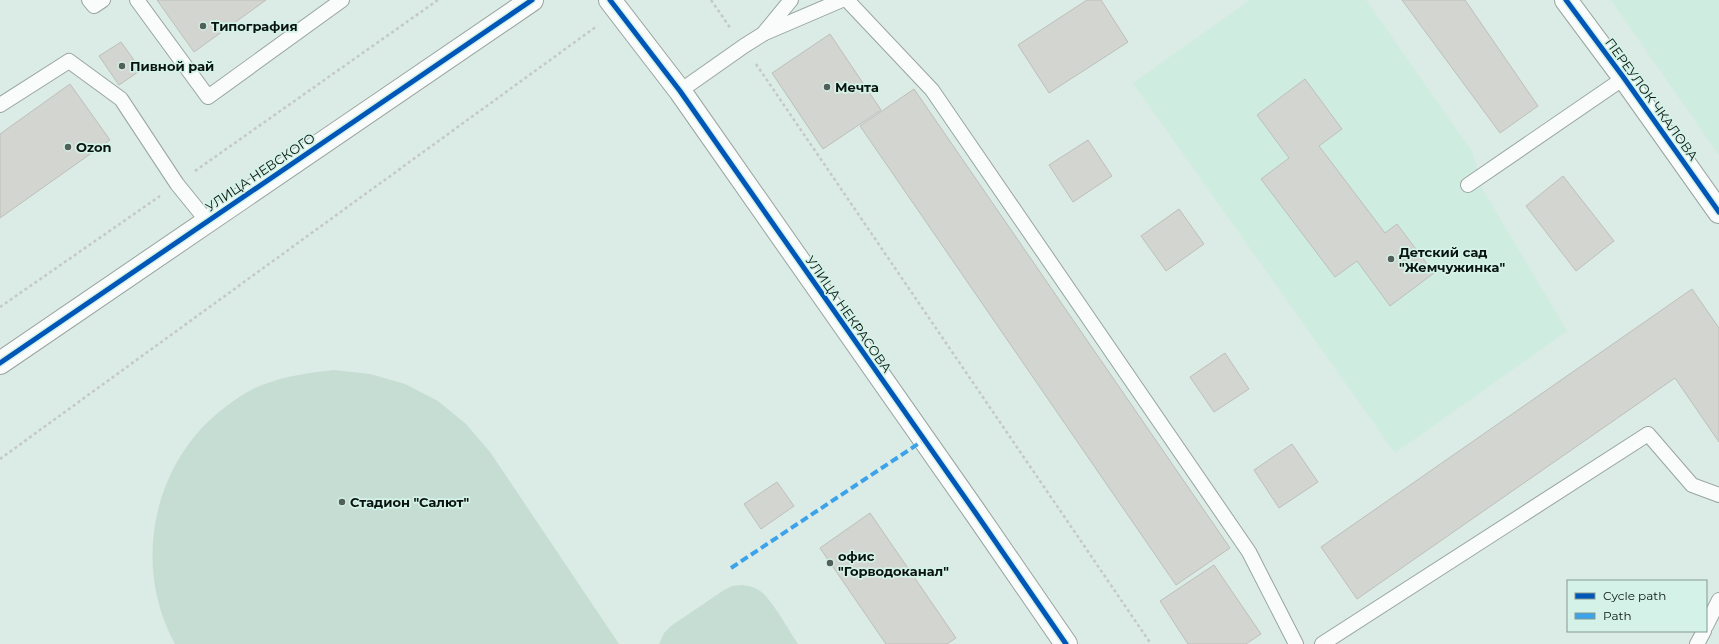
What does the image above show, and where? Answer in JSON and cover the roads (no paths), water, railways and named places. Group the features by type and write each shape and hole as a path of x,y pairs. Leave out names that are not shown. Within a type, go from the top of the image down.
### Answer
{"street":[{"name":"УЛИЦА НЕВСКОГО","path":"0,363 532,0"},
{"name":"ПЕРЕУЛОК ЧКАЛОВА","path":"1566,0 1624,78 1719,212"},
{"name":"УЛИЦА НЕКРАСОВА","path":"614,5 680,91 1066,644"}],"lane":[{"path":"90,0 94,6 103,0"},
{"path":"138,0 208,97 342,0"},
{"path":"763,34 791,0"},
{"path":"680,91 763,34 842,0"},
{"path":"847,0 932,90 1249,552 1296,644"},
{"path":"0,105 68,61 121,99 177,184 207,221"},
{"path":"1468,186 1624,78"},
{"path":"1322,644 1648,434 1692,485 1719,495"},
{"path":"1707,624 1719,600"},
{"path":"1697,644 1703,632"}],"place":[{"name":"Типография","path":"203,26"},
{"name":"Пивной рай","path":"122,66"},
{"name":"Мечта","path":"827,87"},
{"name":"Ozon","path":"68,147"},
{"name":"Детский сад \"Жемчужинка\"","path":"1391,259"},
{"name":"Стадион \"Салют\"","path":"342,502"},
{"name":"офис \"Горводоканал\"","path":"830,563"}]}
